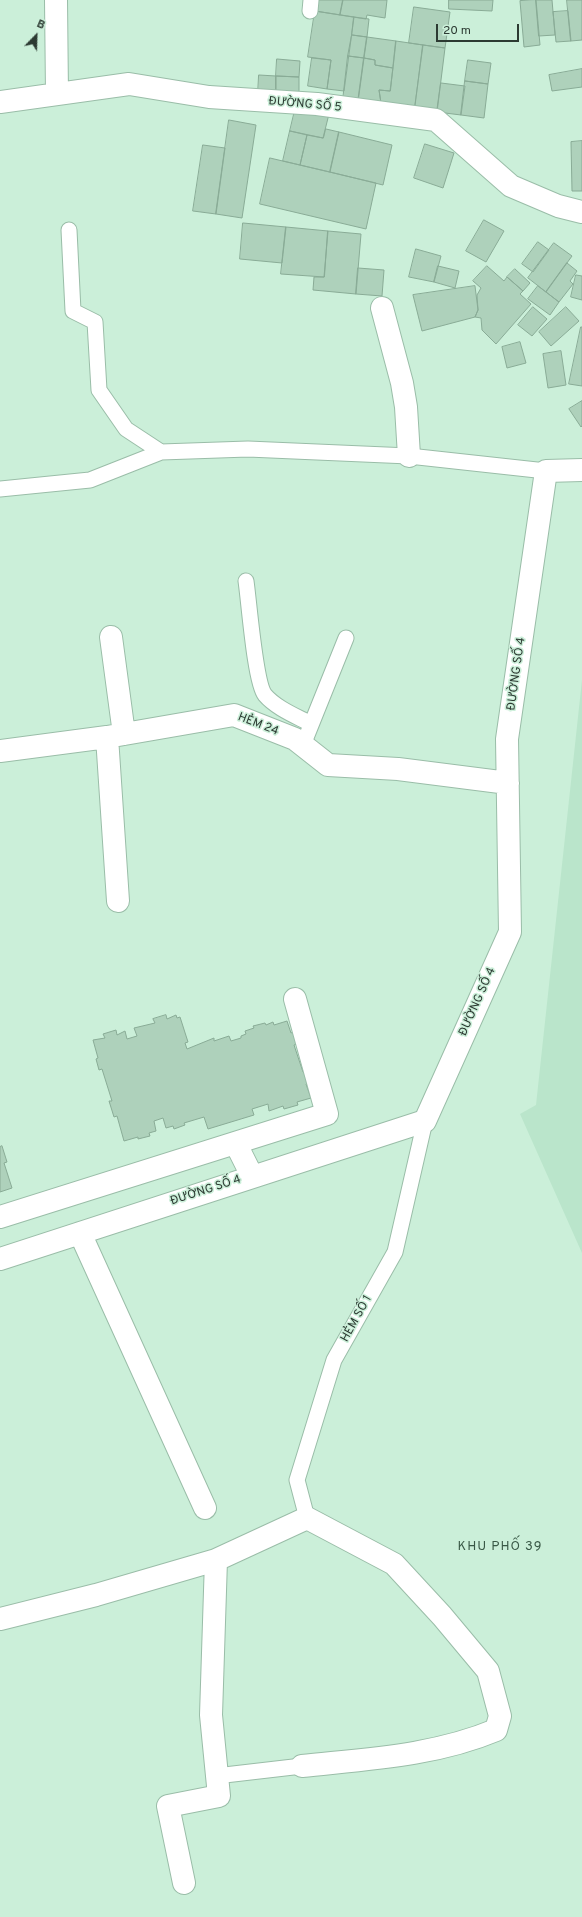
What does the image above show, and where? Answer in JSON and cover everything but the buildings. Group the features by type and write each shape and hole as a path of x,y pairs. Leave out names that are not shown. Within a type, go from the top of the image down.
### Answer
{"street":[{"path":"56,0 57,94"},
{"name":"ĐƯỜNG SỐ 5","path":"0,102 129,84 209,97 317,104 436,120 511,186 558,206 582,212"},
{"path":"382,308 402,383 406,407 409,456"},
{"path":"546,471 582,470"},
{"name":"ĐƯỜNG SỐ 4","path":"0,1259 425,1121 510,932 508,739 546,471"},
{"path":"111,637 115,736 118,901"},
{"name":"HẺM 24","path":"0,751 115,736 234,715 295,739 328,765 398,769 508,783"},
{"path":"0,1218 327,1114 295,998"},
{"path":"236,1144 252,1176"},
{"path":"80,1233 205,1508"},
{"path":"0,1618 96,1596 216,1560 308,1518 394,1564 488,1671 500,1716 496,1730 474,1739 389,1758 302,1766"},
{"path":"184,1883 168,1806 219,1796 211,1715 216,1560"}],"lane":[{"path":"69,230 72,311 95,322 99,390 126,430 161,452"},
{"path":"0,490 90,480 161,452 248,449 409,456 546,471"},
{"path":"246,581 258,678 264,694 280,707 311,724"},
{"path":"303,745 346,638"},
{"name":"HẺM SỐ 1","path":"308,1518 297,1480 334,1360 395,1252 425,1121"},
{"path":"216,1776 302,1766"}],"shaded area":[{"path":"582,680 582,1253 520,1114 536,1105"}],"district":[{"name":"KHU PHỐ 39","path":"500,1547"}]}
